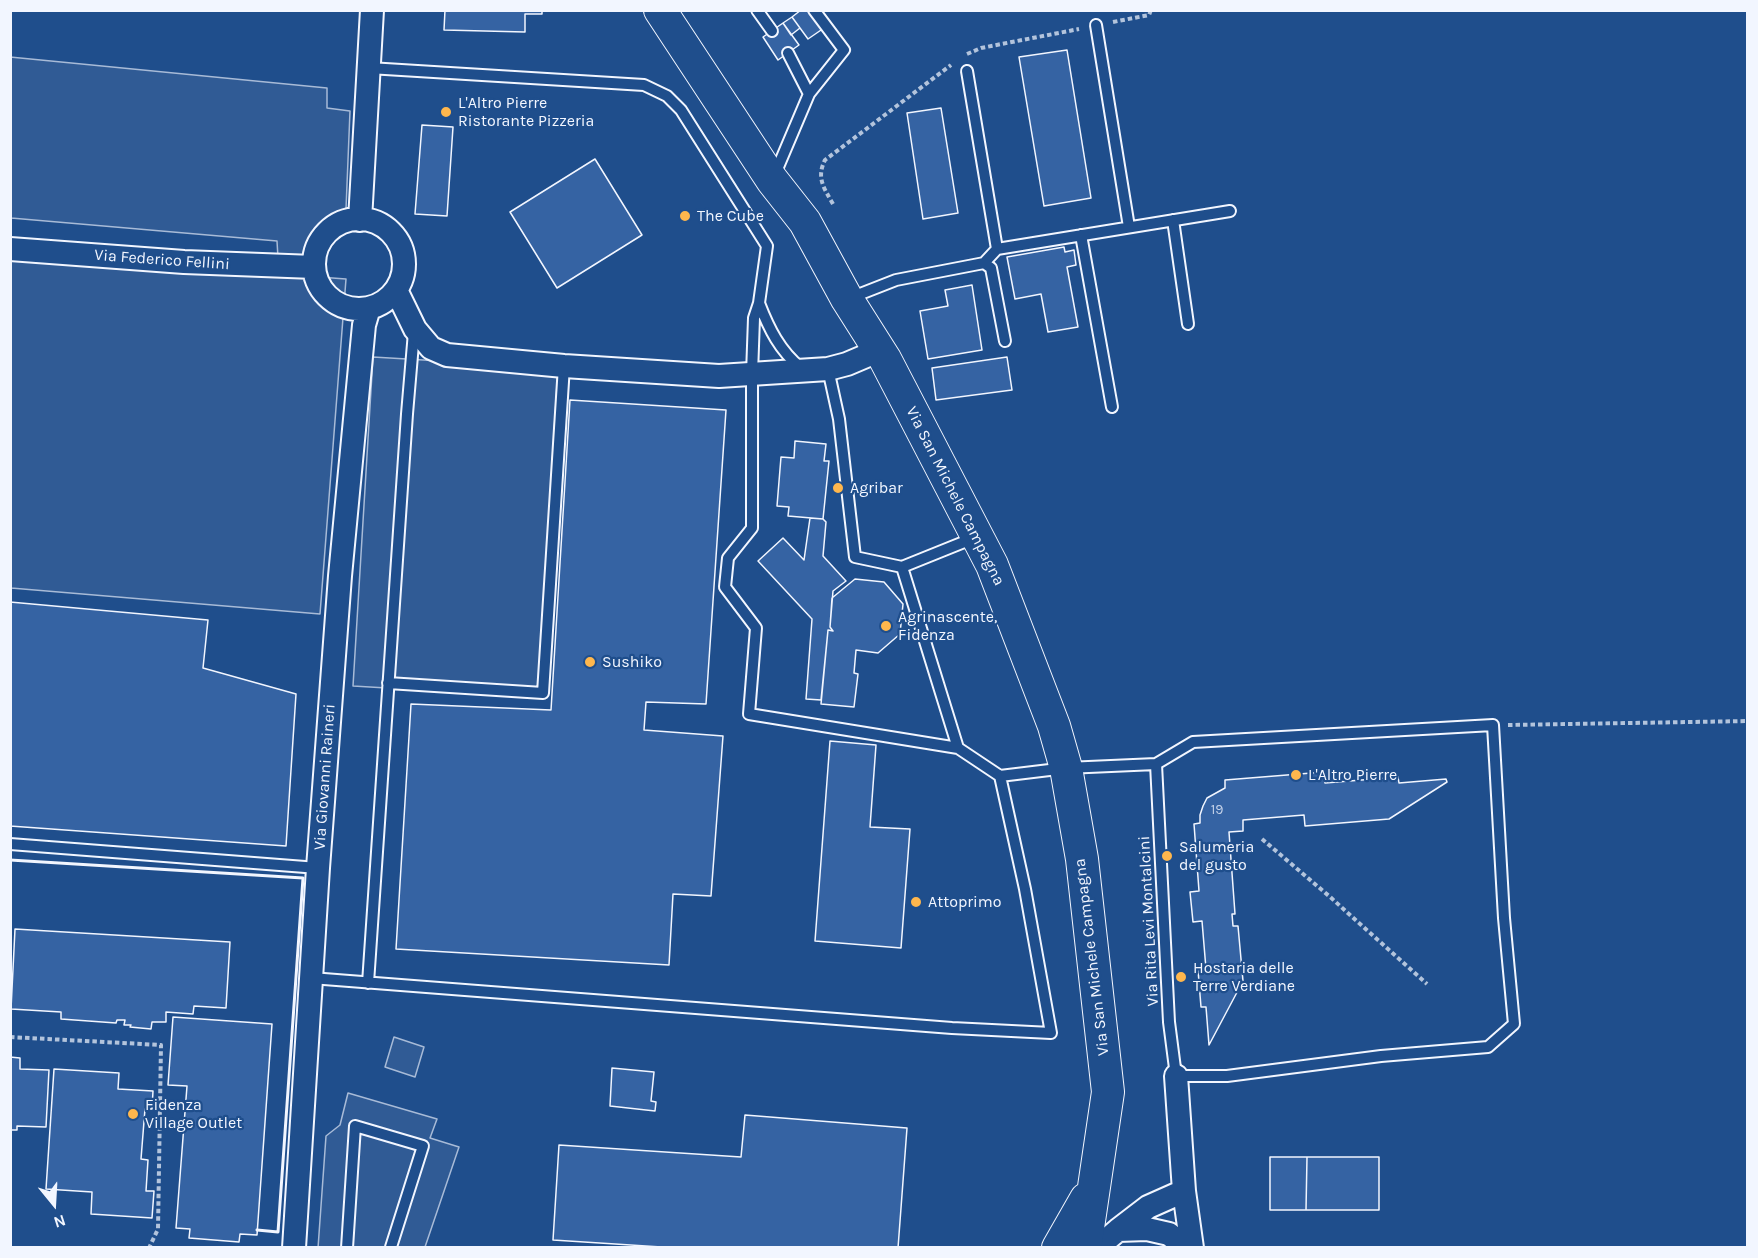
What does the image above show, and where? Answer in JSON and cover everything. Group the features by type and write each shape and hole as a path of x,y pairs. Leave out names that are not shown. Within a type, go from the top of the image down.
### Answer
{"main road":[{"name":"Via San Michele Campagna","path":"660,10 772,180 805,222 847,299 880,350 992,565 1054,726 1066,768 1082,859 1108,1092 1084,1248"},
{"name":"Via San Michele Campagna","path":"1058,1248 1095,1182"}],"street":[{"path":"360,220 372,10"},
{"path":"352,220 360,220 367,220 382,226 394,236 404,260 402,276 396,290 384,302 369,308 357,309 342,306 329,298 321,289 315,275 314,259 318,244 335,226 352,220"},
{"name":"Via Federico Fellini","path":"10,249 184,262 314,267"},
{"path":"396,290 415,329 431,348 447,355 564,366 719,376 828,369 880,350"},
{"name":"Via Giovanni Raineri","path":"294,1248 318,868 340,576 364,326 369,308"},
{"path":"1176,1076 1184,1191 1192,1248"},
{"path":"1097,1248 1148,1207 1184,1191"},
{"path":"1118,1230 1147,1229 1169,1234 1186,1248"}],"lane":[{"path":"757,10 772,31"},
{"path":"772,180 809,94 844,50 814,10"},
{"path":"1096,25 1129,227"},
{"path":"788,53 809,94"},
{"path":"369,68 644,85 668,96 681,110 767,246 759,303 754,318 752,528 728,558 725,587 756,628 749,714 958,748 1000,776 1066,768 1156,764 1193,742 1493,725 1504,918 1514,1024 1488,1047 1381,1056 1227,1076 1176,1076"},
{"path":"967,71 997,249"},
{"path":"847,299 896,280 984,263 997,249 1230,211"},
{"path":"1173,220 1188,324"},
{"path":"1081,235 1112,407"},
{"path":"984,263 991,268 1005,341"},
{"path":"759,303 778,345 788,358 804,371"},
{"path":"368,983 415,329"},
{"path":"388,683 543,693 564,366"},
{"path":"828,369 839,418 855,557 902,567 978,537"},
{"path":"902,567 958,748"},
{"name":"Via Rita Levi Montalcini","path":"1156,764 1169,1022 1176,1076"},
{"path":"311,978 1051,1034 1025,889 1000,776"},
{"path":"10,844 318,868"},
{"path":"347,1248 355,1126 423,1146 392,1247"}],"path":[{"path":"822,186 833,204"},
{"path":"1493,725 1748,722"},
{"path":"1262,839 1427,984"},
{"path":"10,1036 161,1045 158,1229 149,1248"}],"shaded area":[{"path":"10,57 327,88 327,108 350,111 346,209 310,239 306,258 278,258 277,241 11,218"},
{"path":"10,254 346,279 320,614 11,588"},
{"path":"373,357 558,368 538,697 353,686"},
{"path":"394,1037 424,1047 415,1077 385,1067"},
{"path":"348,1093 437,1119 430,1138 459,1147 425,1247 318,1248 326,1136 340,1125"}],"building":[{"path":"445,10 542,10 542,14 525,14 525,32 444,30"},
{"path":"801,10 811,10 824,28 808,39 792,17"},
{"path":"792,17 800,28 791,35 783,23"},
{"path":"783,23 799,45 778,60 763,37"},
{"path":"1067,50 1091,198 1044,206 1019,57"},
{"path":"941,108 958,213 923,219 907,113"},
{"path":"422,125 453,127 447,216 415,214"},
{"path":"595,159 642,235 557,288 510,212"},
{"path":"1064,247 1065,252 1074,250 1076,265 1067,267 1078,327 1048,332 1041,294 1015,299 1007,257"},
{"path":"972,285 982,350 928,359 920,311 948,306 945,290"},
{"path":"1007,357 1012,390 936,400 932,368"},
{"path":"570,400 726,410 706,704 646,702 644,730 723,736 711,896 673,894 669,965 396,949 411,704 551,710"},
{"path":"795,441 826,444 824,461 829,461 823,519 788,516 789,507 777,506 781,457 794,458"},
{"path":"810,518 823,519 826,522 823,556 846,581 833,591 830,627 833,631 828,630 821,700 806,699 812,619 758,561 783,538 804,560"},
{"path":"855,579 884,582 903,604 900,634 878,653 856,650 854,673 858,674 854,707 821,704 828,630 833,631 830,627 832,598"},
{"path":"10,602 208,620 203,668 296,694 286,846 10,826"},
{"path":"830,741 876,745 870,827 910,829 901,948 815,941"},
{"path":"1324,772 1325,783 1398,777 1399,783 1446,779 1447,782 1389,819 1305,826 1304,815 1243,820 1243,831 1229,832 1235,914 1232,914 1233,926 1238,926 1243,981 1209,1045 1206,1007 1201,1007 1198,970 1206,969 1202,921 1193,922 1190,892 1199,891 1194,824 1200,823 1200,815 1207,798 1225,788 1225,780"},
{"path":"15,929 230,942 226,1008 194,1006 193,1014 166,1012 166,1022 152,1022 151,1029 124,1025 125,1020 117,1020 116,1023 61,1019 61,1012 11,1009"},
{"path":"173,1017 272,1024 257,1235 240,1234 239,1242 189,1238 190,1229 176,1228 187,1086 168,1085"},
{"path":"10,1057 20,1058 20,1069 49,1070 46,1127 17,1126 17,1130 10,1130"},
{"path":"612,1068 654,1072 651,1101 656,1102 655,1111 610,1106"},
{"path":"54,1069 119,1073 118,1089 153,1091 152,1109 145,1109 141,1159 148,1160 146,1191 154,1191 152,1218 91,1214 92,1192 46,1189"},
{"path":"745,1115 907,1128 898,1248 677,1248 553,1240 559,1145 741,1157"},
{"path":"1270,1157 1307,1157 1306,1210 1270,1210"},
{"path":"1307,1157 1379,1157 1379,1210 1306,1210"}],"wall":[{"path":"10,860 303,878 278,1232 257,1230"}],"place":[{"name":"L'Altro Pierre Ristorante Pizzeria","path":"446,112"},
{"name":"The Cube","path":"685,216"},
{"name":"Agribar","path":"838,488"},
{"name":"Agrinascente, Fidenza","path":"886,626"},
{"name":"Sushiko","path":"590,662"},
{"name":"L'Altro Pierre","path":"1296,775"},
{"name":"Salumeria del gusto","path":"1167,856"},
{"name":"Attoprimo","path":"916,902"},
{"name":"Hostaria delle Terre Verdiane","path":"1181,977"},
{"name":"Fidenza Village Outlet","path":"133,1114"}]}
